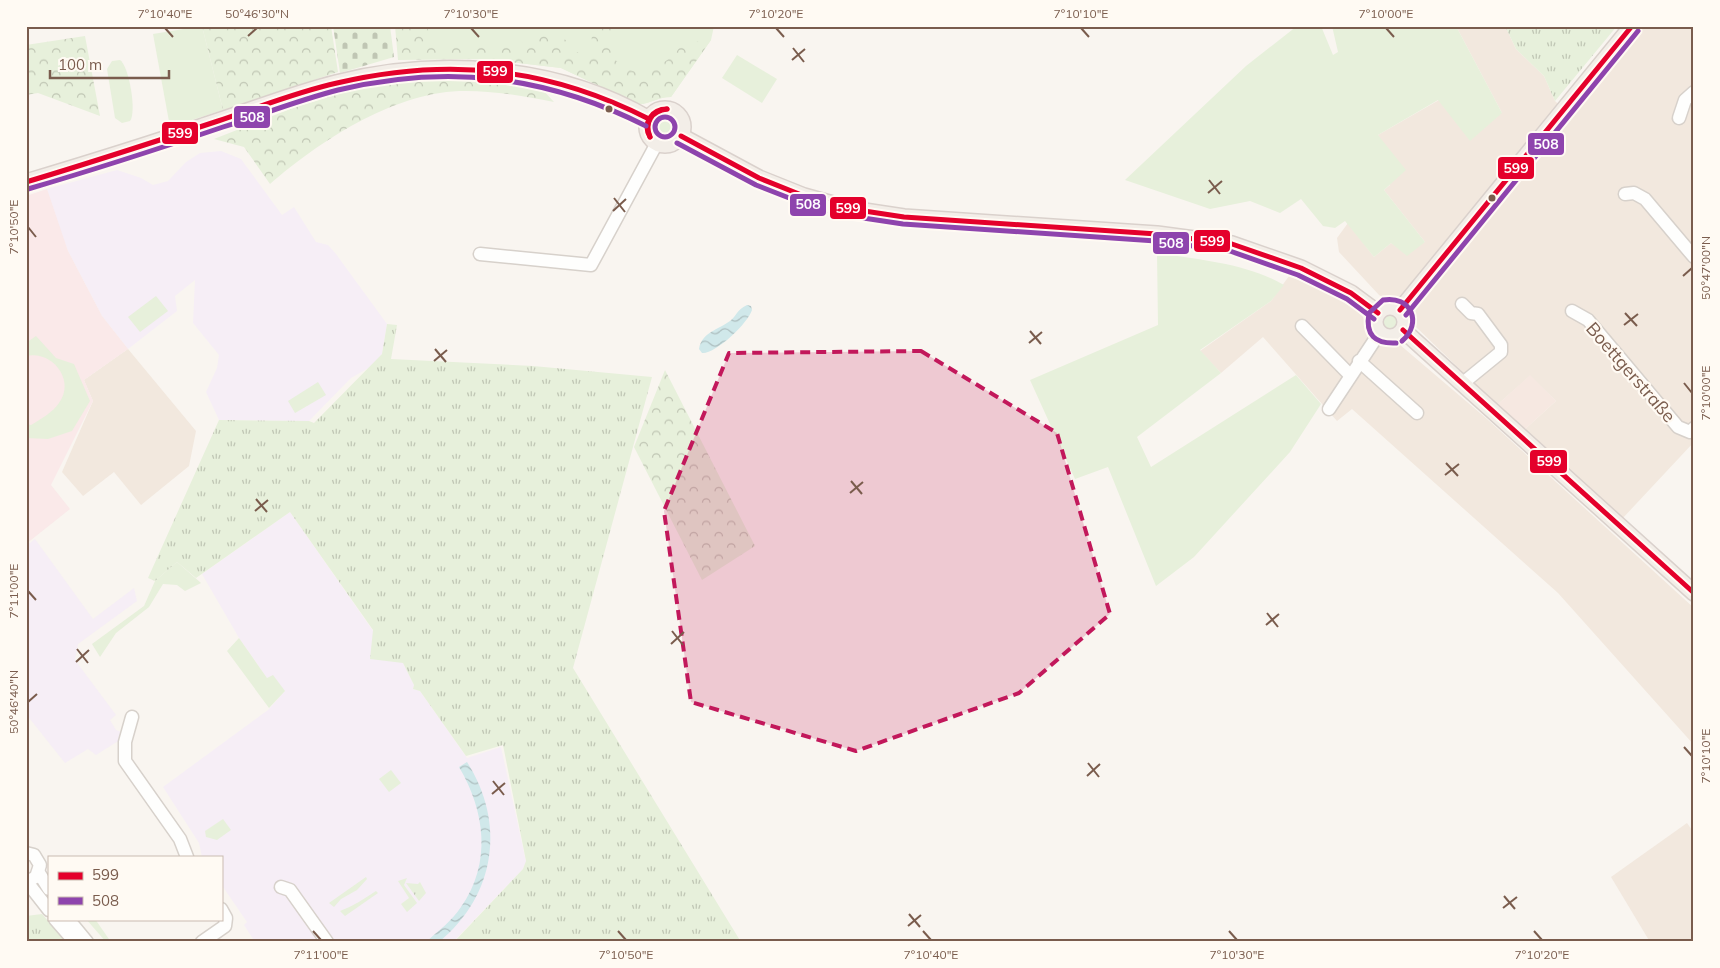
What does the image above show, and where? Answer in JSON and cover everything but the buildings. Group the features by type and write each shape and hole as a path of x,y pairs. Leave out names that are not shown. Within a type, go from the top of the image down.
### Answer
{"main road":[{"path":"1400,310 1632,26"},
{"path":"26,182 121,154 336,83 379,74 461,69 510,73 558,82 613,101 649,119"},
{"path":"663,109 674,111 683,122 681,136 673,143 657,143 652,140 647,130 652,114 663,109"},
{"path":"681,136 759,178 804,196 851,209 904,217 1157,234 1232,244 1301,268 1351,293 1378,313"},
{"path":"1390,306 1400,310 1406,321 1403,330 1392,337 1380,332 1375,321 1378,313 1390,306"},
{"path":"1403,330 1694,593"}],"street":[{"path":"1679,118 1685,100 1694,92"},
{"path":"480,254 591,265 657,143"},
{"path":"1625,194 1634,194 1645,199 1694,257"},
{"path":"1462,304 1471,313 1478,314 1501,345 1501,352 1463,383"},
{"name":"Boettgerstraße","path":"1572,311 1588,320 1678,427 1692,430"},
{"path":"1302,326 1350,375"},
{"path":"1329,409 1380,332"},
{"path":"1359,361 1418,413"},
{"path":"132,717 125,742 125,761 180,839 187,856"},
{"path":"26,853 37,858 40,865 39,873 34,879 27,882 48,909"},
{"path":"39,873 48,888"},
{"path":"281,887 290,890 328,942"},
{"path":"202,942 225,926 226,918 222,911"},
{"path":"56,920 75,942"},
{"path":"69,920 87,942"}],"highlighted area":[{"path":"921,351 1057,433 1110,614 1019,693 856,751 691,702 664,511 729,353"}],"shaded area":[{"path":"1456,26 1505,26 1516,49 1544,76 1555,101 1571,116 1644,26 1694,26 1694,442 1622,519 1523,431 1556,401 1530,376 1497,405 1415,326 1401,307 1379,295 1339,252 1337,238 1348,223 1374,257 1391,243 1399,248 1425,242 1384,190 1390,185 1378,135 1439,100 1502,113"},
{"path":"221,151 241,159 282,215 294,207 316,242 328,245 336,254 387,324 382,354 372,366 351,378 309,421 219,420 206,392 217,368 219,355 193,323 195,280 175,296 177,311 128,349 102,316 68,251 55,217 47,189 117,170 141,178 153,185 168,181 186,162 200,153"},
{"path":"47,189 68,251 102,316 128,349 84,380 93,401 51,485 70,509 26,544 26,196"},
{"path":"1289,276 1322,290 1355,309 1363,317 1368,333 1382,345 1399,344 1487,419 1694,608 1694,745 1558,593 1352,409 1337,421 1263,337 1221,373 1200,351 1271,301"},
{"path":"128,349 196,431 189,466 141,505 114,472 83,496 62,472 93,401 84,380"},
{"path":"1530,375 1556,401 1523,431 1497,405"},
{"path":"290,512 373,631 403,663 414,685 413,689 420,691 467,758 501,747 526,862 523,869 453,942 255,942 244,925 247,922 222,885 222,856 202,856 199,843 163,787 268,710 285,691 267,678 239,638 202,574"},
{"path":"35,539 93,619 134,588 137,601 78,644 75,660 116,715 110,720 116,730 124,733 123,738 96,755 88,749 65,763 26,714 26,546"},
{"path":"1687,823 1694,833 1694,942 1650,942 1611,877"}],"green space":[{"path":"202,26 223,110 170,127 153,34"},
{"path":"202,26 331,26 338,72 223,110"},
{"path":"333,26 390,26 394,57 340,73"},
{"path":"395,26 425,26 441,44 529,42 550,32 562,37 574,51 590,54 593,26 612,26 614,59 627,69 645,75 673,56 683,43 711,40 671,97 637,104 561,68 485,59 398,60"},
{"path":"410,26 714,26 711,40 671,97 637,104 561,68 485,59 413,59"},
{"path":"1297,26 1321,26 1333,55 1338,52 1332,26 1456,26 1502,113 1470,141 1438,100 1378,135 1406,170 1384,190 1425,242 1407,256 1391,243 1374,257 1345,221 1335,228 1323,226 1301,199 1280,213 1250,201 1210,209 1125,180 1246,66"},
{"path":"1505,26 1617,26 1555,101 1544,76 1516,49"},
{"path":"85,36 100,116 38,93 26,95 26,45"},
{"path":"737,55 777,79 762,103 722,78"},
{"path":"120,60 129,80 133,109 130,121 122,123 115,118 107,69 112,61"},
{"path":"464,79 543,90 554,102 483,91 433,94 408,101 382,110 334,136 270,184 244,147 214,139 293,108 342,93 374,86 420,80"},
{"path":"665,115 673,119 677,127 673,135 665,139 657,135 653,127 657,119"},
{"path":"1157,253 1238,267 1284,285 1271,301 1200,350 1221,373 1137,437 1151,467 1296,375 1321,404 1290,452 1194,557 1156,586 1108,467 1075,479 1030,380 1158,325"},
{"path":"156,296 168,311 140,332 128,317"},
{"path":"1387,315 1393,315 1398,320 1396,329 1387,331 1382,326 1382,320"},
{"path":"387,324 397,325 391,359 533,366 652,377 573,668 741,942 454,942 523,869 526,861 503,745 466,756 420,691 413,689 414,685 403,663 370,659 373,630 290,512 196,578 177,562 155,581 148,578 219,420 309,421 314,423 382,354"},
{"path":"36,336 56,358 74,364 90,401 72,431 48,439 26,438 26,424 31,425 54,409 64,394 65,385 63,376 52,362 36,355 26,356 26,343"},
{"path":"665,370 755,546 702,580 634,447"},
{"path":"318,382 326,395 295,413 288,401"},
{"path":"177,562 201,583 185,591 177,585 163,584 149,607 116,633 100,657 92,644 144,606 155,581"},
{"path":"239,638 267,678 273,675 285,691 269,708 227,651"},
{"path":"391,770 401,783 389,792 379,779"},
{"path":"223,819 231,830 217,840 206,837 205,831"},
{"path":"366,877 367,879 357,890 341,899 334,907 329,903"},
{"path":"407,878 404,885 417,903 407,912 401,904 409,898 398,881"},
{"path":"420,882 426,893 419,901 406,883 418,884"},
{"path":"376,891 378,893 345,916 340,911 358,902"},
{"path":"42,914 67,942 26,942 26,916"},
{"path":"87,920 96,920 111,942 106,942"}],"water":[{"path":"747,305 751,306 752,310 738,330 715,349 702,353 699,349 703,339 730,321"},
{"path":"467,762 479,785 487,809 490,833 489,857 483,880 473,903 458,923 439,942 426,942 445,926 461,907 471,890 477,873 481,855 479,819 475,801 459,767"}],"transit line":[{"name":"599","path":"1400,310 1632,26"},
{"name":"508","path":"1406,315 1638,31"},
{"name":"599","path":"26,182 146,145 307,91 378,75 418,70 458,69 535,78 611,101 649,119"},
{"name":"508","path":"28,189 323,94 378,82 418,77 495,79 533,85 571,95 646,126"},
{"name":"599","path":"650,137 647,127 650,118 657,111 667,109"},
{"name":"599","path":"650,137 648,127 651,118 657,112 667,109"},
{"name":"508","path":"665,117 672,120 675,127 672,134 665,137 658,134 655,127 658,120 665,117"},
{"name":"599","path":"681,136 759,178 804,196 851,209 904,217 1157,234 1232,244 1301,268 1351,293 1378,313"},
{"name":"508","path":"677,143 756,185 802,203 850,216 903,224 1156,241 1230,251 1298,275 1347,299 1374,319"},
{"name":"508","path":"1396,343 1377,340 1370,332 1369,313 1383,300 1401,302 1411,312 1412,326 1402,341"},
{"name":"599","path":"1403,330 1694,593"}]}
